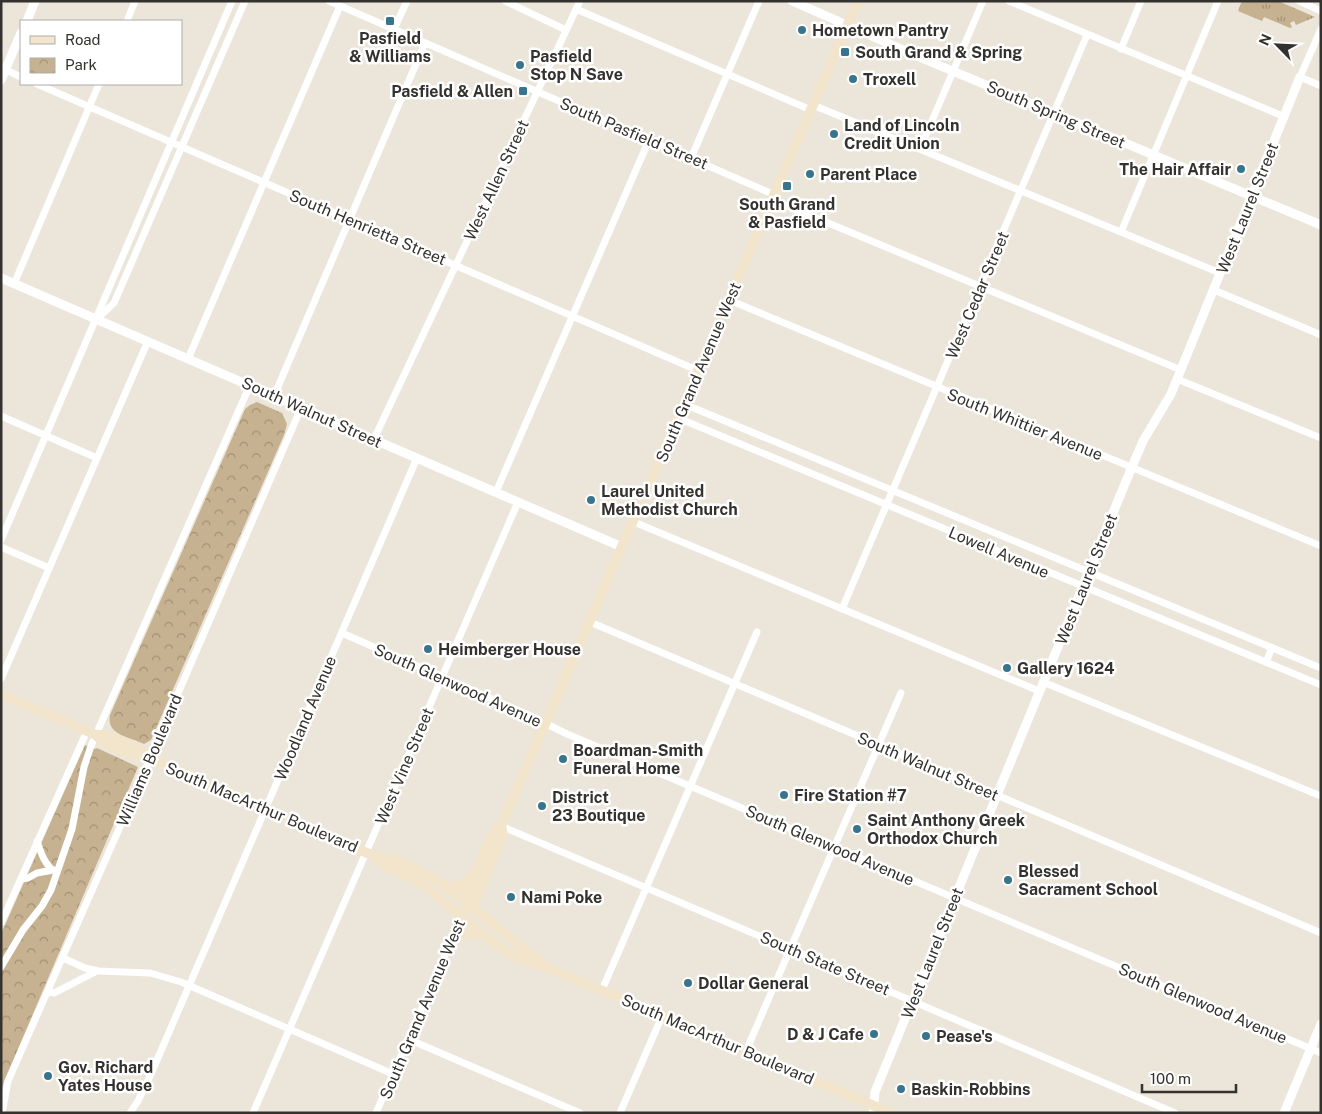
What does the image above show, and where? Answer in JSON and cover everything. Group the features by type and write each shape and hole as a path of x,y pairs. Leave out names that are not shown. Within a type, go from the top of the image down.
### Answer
{"main road":[{"name":"South Grand Avenue West","path":"462,916 467,905 466,894 493,832 501,826 546,724 858,1"},
{"name":"South MacArthur Boulevard","path":"1,694 92,733 103,734 143,752 150,758 370,854 389,857 427,874 537,958 544,966"},
{"name":"South Grand Avenue West","path":"467,905 476,899 503,835 501,826"},
{"name":"South MacArthur Boulevard","path":"370,854 385,866 420,883 485,935 521,959 535,965 544,966 746,1051 873,1109 891,1113"},
{"path":"441,885 460,887 467,883 478,867"},
{"path":"450,942 469,933 485,935"}],"street":[{"path":"26,20 35,1"},
{"path":"127,20 136,1"},
{"path":"1,540 232,1"},
{"path":"97,319 114,303 245,1"},
{"name":"South Pasfield Street","path":"329,1 692,158 774,197 1181,370"},
{"path":"394,30 407,1"},
{"path":"505,1 566,30"},
{"name":"West Allen Street","path":"374,439 580,1"},
{"path":"692,158 759,1"},
{"name":"South Spring Street","path":"792,1 953,72 1321,225"},
{"path":"920,149 983,1"},
{"path":"1009,1 1284,117"},
{"path":"1121,49 1141,1"},
{"path":"1121,232 1218,1"},
{"path":"1299,1 1321,11"},
{"path":"188,359 340,6"},
{"path":"576,9 727,74 920,149 1220,273"},
{"path":"1321,30 1300,78 1321,86"},
{"path":"1,80 20,35"},
{"name":"West Cedar Street","path":"842,609 1087,35"},
{"path":"274,396 425,42"},
{"path":"6,70 20,77"},
{"name":"West Laurel Street","path":"873,1109 875,1092 912,1000 1142,441 1166,403 1181,370 1300,78"},
{"name":"South Henrietta Street","path":"39,85 699,371"},
{"path":"14,284 99,85"},
{"path":"496,492 649,140"},
{"name":"South Walnut Street","path":"1,278 622,547"},
{"path":"1214,290 1321,335"},
{"name":"South Whittier Avenue","path":"729,300 1321,546"},
{"path":"1,679 148,341"},
{"path":"1177,379 1321,438"},
{"path":"1,923 38,841 92,733 250,385"},
{"name":"Lowell Avenue","path":"684,404 1321,668"},
{"name":"Williams Boulevard","path":"2,1113 8,1081 301,408"},
{"path":"1,416 97,458"},
{"name":"Lowell Avenue","path":"678,418 1321,685"},
{"name":"Woodland Avenue","path":"130,1113 144,1089 417,458"},
{"name":"West Vine Street","path":"253,1113 370,854 518,502"},
{"path":"634,522 842,609 1321,796"},
{"path":"1,547 49,568"},
{"name":"South Walnut Street","path":"590,622 1321,933"},
{"path":"602,990 757,632"},
{"name":"South Glenwood Avenue","path":"342,633 690,786 1321,1053"},
{"path":"1266,662 1272,648"},
{"path":"746,1051 789,948 902,693"},
{"path":"1,968 23,930 34,918 51,890 55,871 72,829 92,733"},
{"name":"South State Street","path":"501,826 1176,1113"},
{"path":"38,841 42,857 55,871"},
{"path":"21,879 28,878 37,873 55,871"},
{"name":"South Grand Avenue West","path":"376,1113 462,916"},
{"path":"63,958 85,968 150,973 189,985 393,1074"},
{"path":"48,992 50,994 58,991 98,970"},
{"path":"620,1113 662,1016"},
{"path":"1284,1113 1321,1024"},
{"path":"408,1039 580,1113"}],"green space":[{"path":"1242,1 1278,1 1315,17 1296,25 1294,21 1290,23 1292,27 1290,28 1264,17 1262,21 1238,11"},
{"path":"257,402 282,413 287,424 284,435 151,740 144,744 115,731 110,722 110,715 245,409"},
{"path":"85,745 97,748 138,767 1,1089 1,934"}],"place":[{"name":"Pasfield & Williams","path":"390,21"},
{"name":"Hometown Pantry","path":"802,30"},
{"name":"South Grand & Spring","path":"845,52"},
{"name":"Pasfield Stop N Save","path":"520,65"},
{"name":"Troxell","path":"853,79"},
{"name":"Pasfield & Allen","path":"523,91"},
{"name":"Land of Lincoln Credit Union","path":"834,134"},
{"name":"The Hair Affair","path":"1241,169"},
{"name":"Parent Place","path":"810,174"},
{"name":"South Grand & Pasfield","path":"787,186"},
{"name":"Laurel United Methodist Church","path":"591,500"},
{"name":"Heimberger House","path":"428,649"},
{"name":"Gallery 1624","path":"1007,668"},
{"name":"Boardman-Smith Funeral Home","path":"563,759"},
{"name":"Fire Station #7","path":"784,795"},
{"name":"District 23 Boutique","path":"542,806"},
{"name":"Saint Anthony Greek Orthodox Church","path":"857,829"},
{"name":"Blessed Sacrament School","path":"1008,880"},
{"name":"Nami Poke","path":"511,897"},
{"name":"Dollar General","path":"688,983"},
{"name":"D & J Cafe","path":"874,1034"},
{"name":"Pease's","path":"926,1036"},
{"name":"Gov. Richard Yates House","path":"48,1076"},
{"name":"Baskin-Robbins","path":"901,1089"}]}
